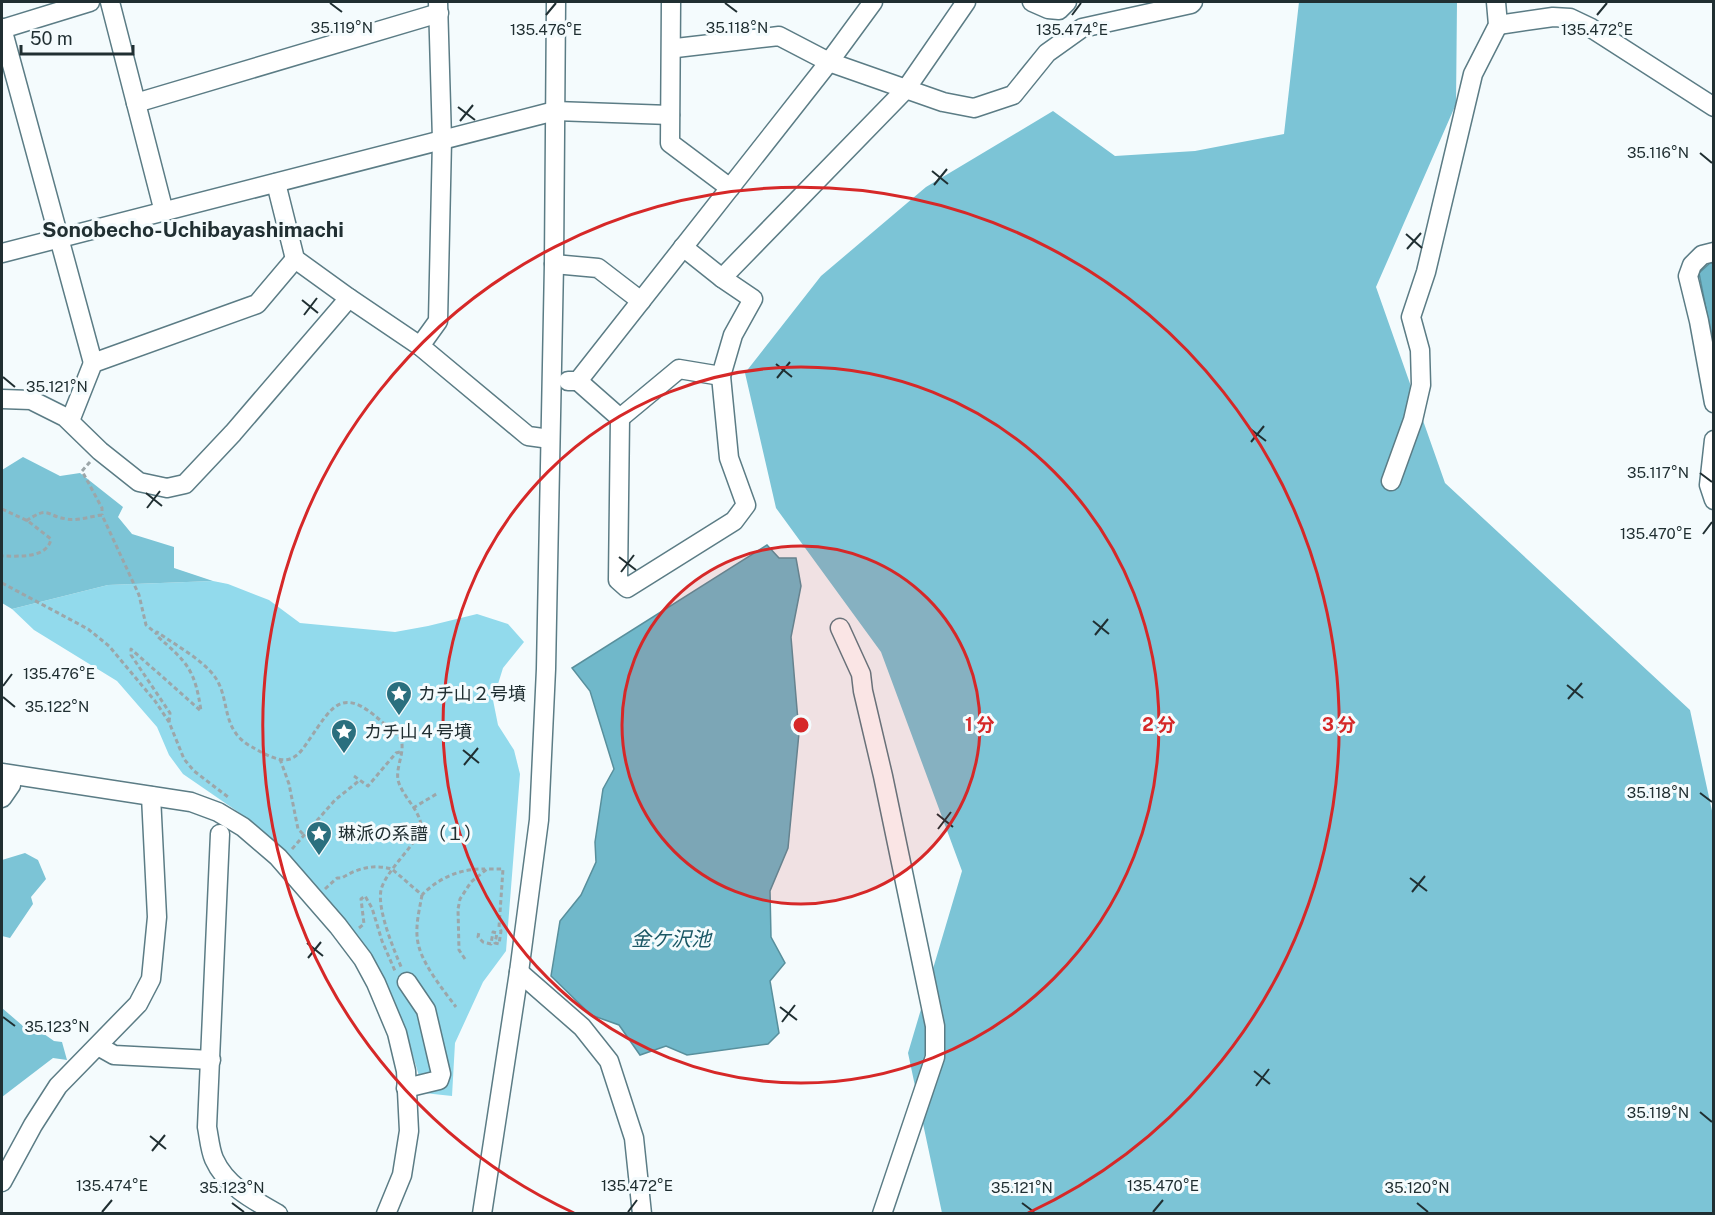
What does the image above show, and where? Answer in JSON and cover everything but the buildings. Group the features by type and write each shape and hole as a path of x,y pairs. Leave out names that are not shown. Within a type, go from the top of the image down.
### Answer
{"street":[{"path":"70,421 93,363 2,29 90,2"},
{"path":"111,2 164,212"},
{"path":"482,1214 519,972 539,819 546,669 554,264 556,2"},
{"path":"671,2 670,143 730,188"},
{"path":"578,381 829,62 873,2"},
{"path":"722,278 906,89 966,2"},
{"path":"1032,2 1048,9 1059,10 1067,2"},
{"path":"676,48 779,36 829,62 943,102 974,108 1013,95 1047,53 1082,28 1193,2"},
{"path":"1391,481 1413,420 1421,385 1420,350 1411,317 1429,261 1473,74 1498,25 1496,2"},
{"path":"136,103 438,7 442,140 438,321 420,346"},
{"path":"1498,25 1570,18 1591,28 1713,107"},
{"path":"2,253 555,111 670,115"},
{"path":"276,183 295,259 420,346 528,436 550,438"},
{"path":"551,382 578,381 620,418 618,580 627,588 734,521 746,505 729,458 721,376 733,336 753,299 683,247"},
{"path":"1713,252 1702,255 1692,265 1688,276 1701,332 1713,403"},
{"path":"93,363 257,304 295,259"},
{"path":"554,264 598,268 641,301"},
{"path":"2,399 31,400 70,421 100,451 139,482 167,488 185,484 233,433 349,298"},
{"path":"620,418 679,369 721,376"},
{"path":"1713,440 1709,485 1713,500"},
{"path":"840,628 861,674 862,691 883,776 935,1026 935,1057 882,1214"},
{"path":"2,798 11,785 7,774 191,802 218,812 243,827 278,856 363,959 385,1002 397,1033 406,1071 409,1131 402,1175 386,1214"},
{"path":"2,1182 33,1125 58,1086 138,1004 151,979 157,917 151,796"},
{"path":"220,834 207,1127 214,1158 227,1180 254,1201 278,1214"},
{"path":"519,972 582,1027 609,1061 634,1138 642,1214"},
{"path":"385,1002 407,987 426,1010 441,1074 439,1080 432,1084 406,1088"},
{"path":"98,1046 114,1055 211,1059"}],"path":[{"path":"100,451 82,471 102,508 102,515 139,595 146,625 181,657 197,684 201,711 131,649 131,655 165,702 170,713 169,722"},
{"path":"2,509 26,521 51,539 45,551 2,556"},
{"path":"26,521 38,512 70,520 102,515"},
{"path":"2,583 88,629 102,640 131,670 169,722 184,759 194,771 228,798"},
{"path":"157,634 157,632 202,664 215,677 230,724 236,734 249,746 280,759 288,760 299,754 334,706 344,702 356,702 365,707 396,734 402,743 399,782 421,825 420,834 392,869 381,891 381,902 390,940 407,987"},
{"path":"354,776 368,786 396,753 400,752"},
{"path":"280,759 289,784 298,829 304,835"},
{"path":"291,850 335,800 360,780"},
{"path":"413,808 438,793"},
{"path":"324,890 337,878 342,878 354,870 377,867 392,869 422,895"},
{"path":"456,1006 418,946 417,920 422,895 450,876 475,869 503,869 499,945 495,943 497,933 494,932 491,945 478,937 479,932"},
{"path":"465,958 459,950 458,909 460,899 471,882 487,869"},
{"path":"354,927 364,924 361,898 365,896 372,908 382,941 407,987"}],"shaded area":[{"path":"1299,2 1457,2 1456,104 1376,287 1445,483 1690,710 1714,820 1713,1213 942,1213 908,1053 962,871 881,652 776,508 745,373 821,276 926,187 1053,111 1115,156 1195,151 1284,134"},
{"path":"23,457 60,476 80,473 123,507 118,517 132,534 174,547 174,568 213,581 108,585 12,609 2,603 2,470"},
{"path":"213,581 228,584 269,600 300,623 395,632 477,614 508,624 524,642 503,668 493,700 498,725 514,750 520,774 506,951 483,982 455,1043 452,1096 424,1093 403,1022 374,962 286,853 244,816 183,774 169,755 157,727 117,681 34,630 12,609 108,585"},
{"path":"25,853 38,860 46,879 31,897 33,904 10,938 2,936 2,860"},
{"path":"2,1008 30,1032 44,1034 54,1041 62,1042 67,1060 53,1058 2,1097"}],"water":[{"path":"1713,263 1713,345 1699,273"},
{"name":"金ケ沢池","path":"767,545 779,558 796,558 801,586 791,637 799,733 788,848 770,891 771,937 785,963 770,981 779,1033 768,1044 687,1055 666,1046 640,1055 619,1025 591,1015 551,976 560,921 581,895 596,862 595,842 603,789 614,769 590,691 572,668"}],"place":[{"name":"カチ山２号墳","path":"399,717"},
{"name":"カチ山４号墳","path":"344,755"},
{"name":"琳派の系譜（１）","path":"319,857"}],"district":[{"name":"Sonobecho-Uchibayashimachi","path":"193,230"}]}
